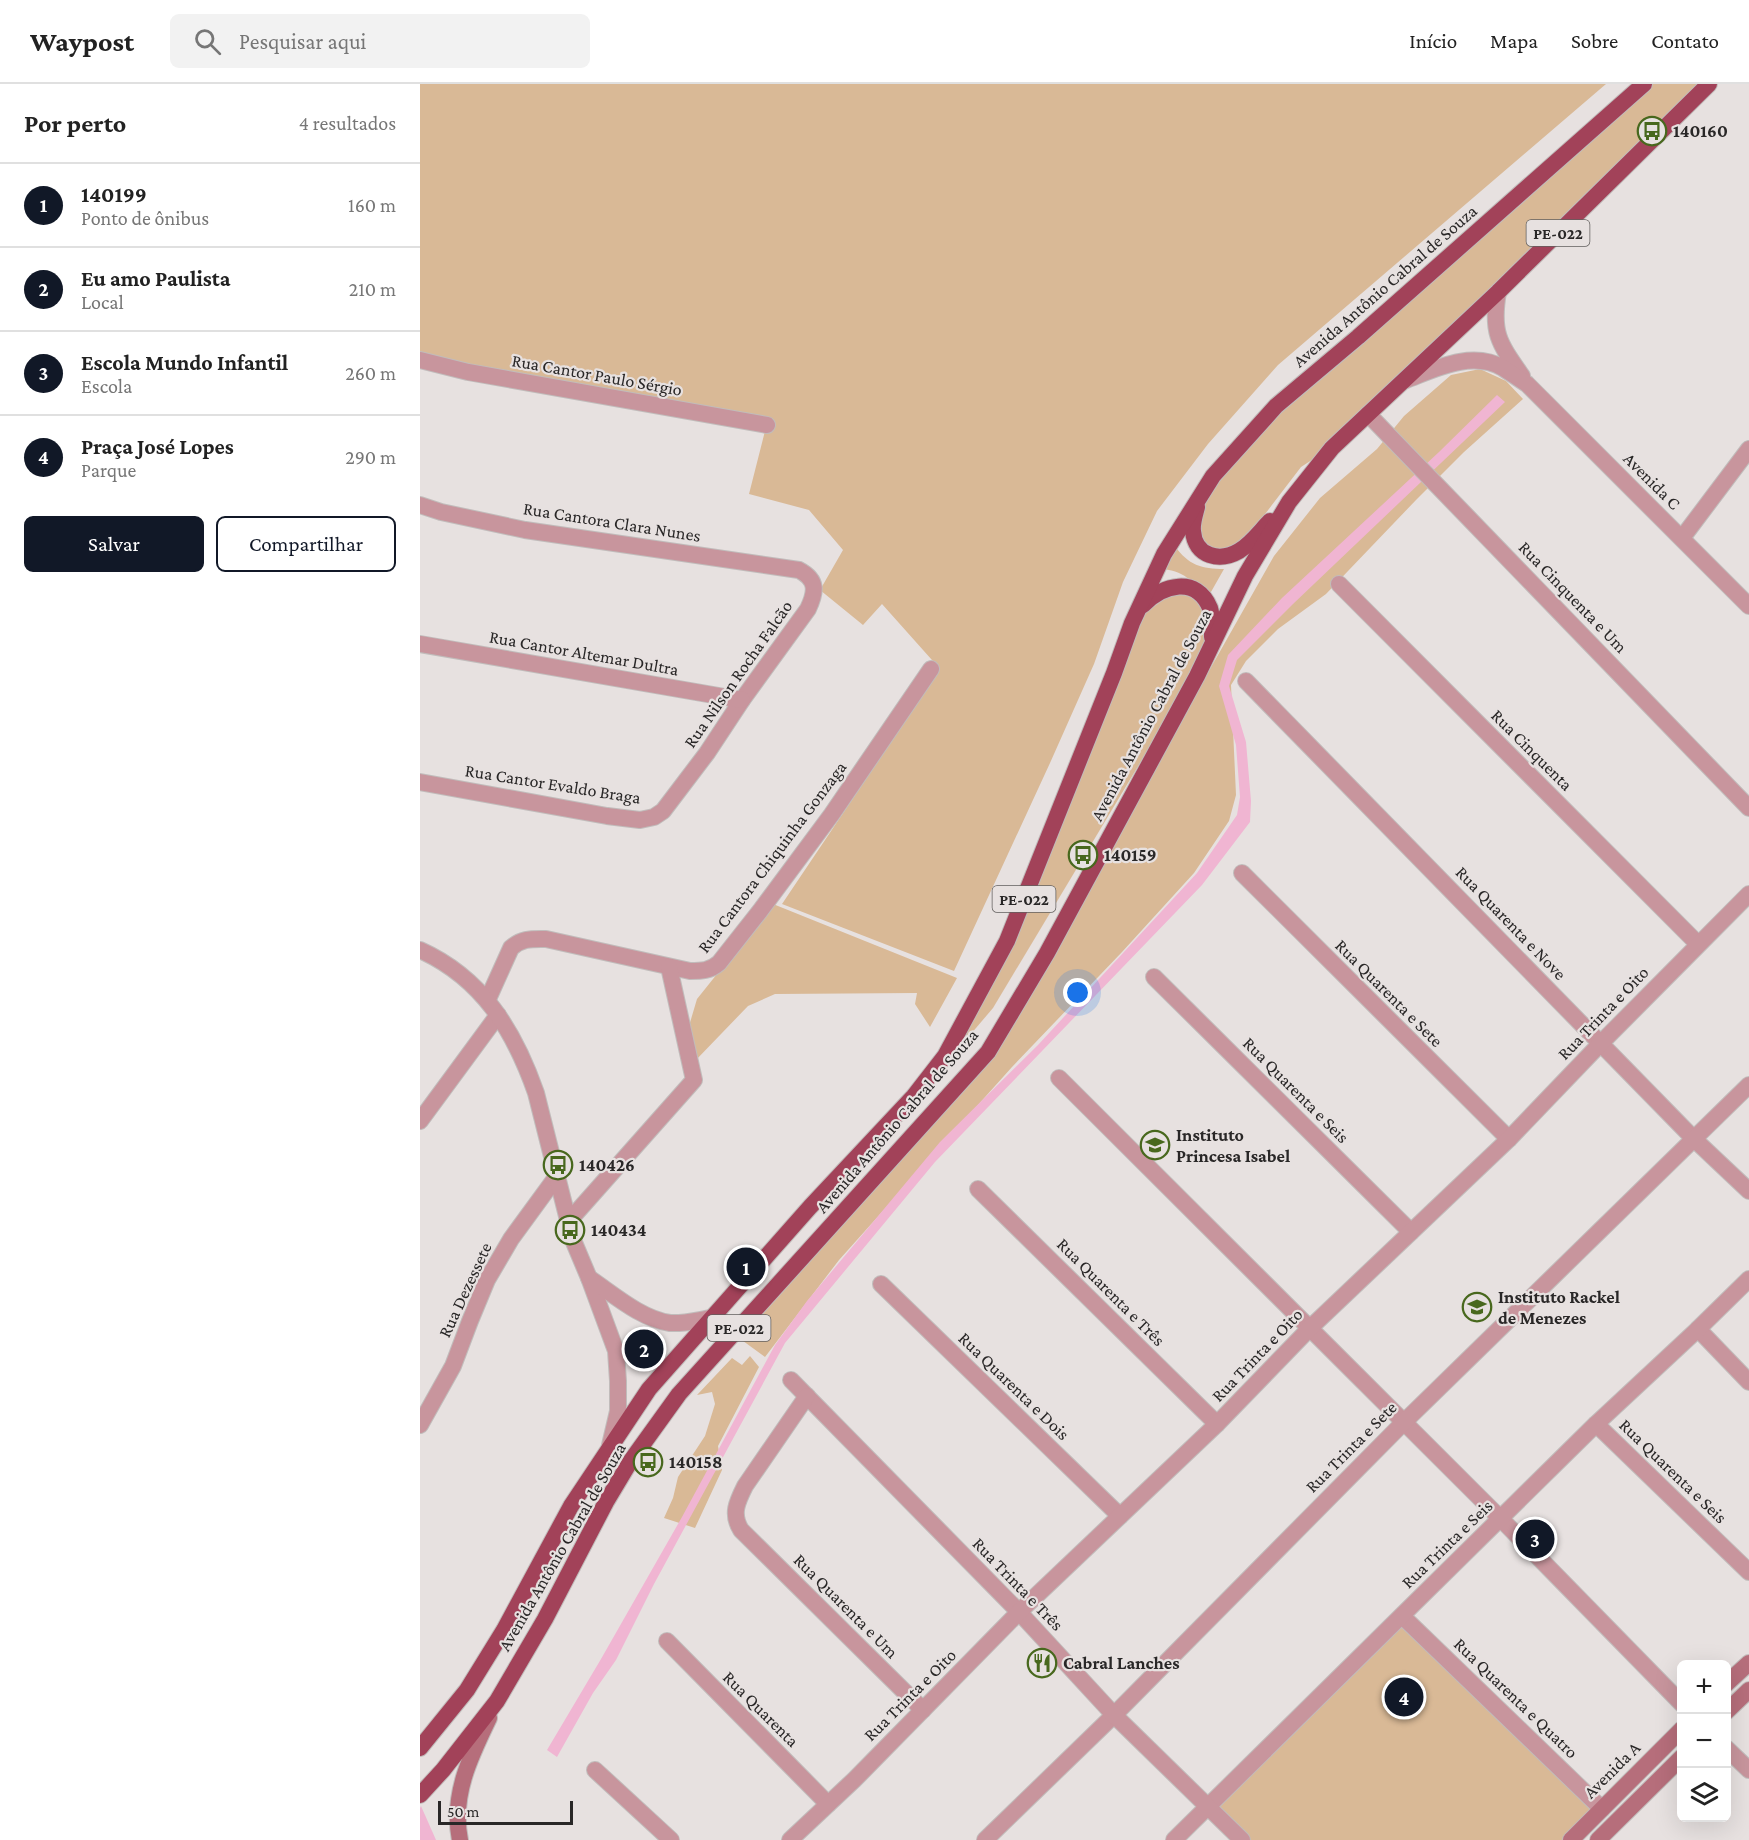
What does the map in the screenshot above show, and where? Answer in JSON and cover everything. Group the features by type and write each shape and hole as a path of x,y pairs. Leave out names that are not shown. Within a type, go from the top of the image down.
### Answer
{"highway":[{"name":"Avenida Antônio Cabral de Souza","path":"421,1746 466,1690 504,1630 571,1506 649,1389 810,1207 914,1096 945,1056 1007,941 1139,609 1164,554 1213,476 1276,406 1358,337 1644,84"},
{"name":"Avenida Antônio Cabral de Souza","path":"420,1795 443,1770 497,1701 545,1619 606,1502 630,1462 679,1394 988,1052 1047,953 1197,676 1245,576 1289,502 1332,448 1498,292 1709,84"},
{"path":"1201,495 1193,521 1193,532 1202,552 1214,556 1228,556 1242,550 1289,502"},
{"path":"1139,609 1162,590 1180,586 1198,591 1212,616 1212,641"}],"main road":[{"path":"1731,1679 1749,1663"},
{"path":"1731,1707 1749,1690"},
{"path":"460,1840 458,1806 462,1780 470,1755 497,1701"},
{"name":"Avenida A","path":"1571,1840 1677,1734"},
{"path":"1598,1840 1677,1762"}],"street":[{"path":"1498,292 1494,312 1501,345 1527,384"},
{"name":"Rua Cantor Paulo Sérgio","path":"420,360 468,372 767,425"},
{"path":"1406,380 1444,365 1484,362 1501,367 1527,384"},
{"name":"Avenida C","path":"1527,384 1749,605"},
{"name":"Rua Cinquenta e Um","path":"1368,414 1749,808"},
{"path":"1682,538 1749,449"},
{"name":"Rua Cantora Clara Nunes","path":"420,505 441,512 525,530 799,570"},
{"name":"Rua Nilson Rocha Falcão","path":"672,799 808,609 814,596 814,585 809,575 799,570"},
{"name":"Rua Cinquenta","path":"1339,584 1698,944"},
{"name":"Rua Cantor Altemar Dultra","path":"420,644 742,700"},
{"name":"Rua Cantora Chiquinha Gonzaga","path":"488,999 511,948 517,942 525,939 546,939 690,971 712,969 760,911 832,814 931,669"},
{"name":"Rua Quarenta e Nove","path":"1246,681 1694,1140 1749,1191"},
{"name":"Rua Cantor Evaldo Braga","path":"420,782 640,820 654,817 663,811 672,799"},
{"name":"Rua Quarenta e Sete","path":"1242,873 1509,1140"},
{"name":"Rua Trinta e Oito","path":"790,1840 1019,1612 1217,1424 1310,1328 1509,1140 1601,1043 1749,894"},
{"path":"420,950 450,966 488,999 529,1073 573,1240 590,1278 616,1351 618,1411 610,1445"},
{"path":"568,1222 694,1080 669,967"},
{"name":"Rua Quarenta e Seis","path":"1154,977 1411,1232"},
{"path":"420,1121 498,1015"},
{"path":"1059,1078 1677,1699"},
{"name":"Rua Trinta e Sete","path":"985,1840 1114,1715 1403,1423 1749,1085"},
{"name":"Rua Dezessete","path":"420,1425 453,1366 488,1280 510,1239 557,1176"},
{"name":"Rua Quarenta e Três","path":"978,1189 1217,1424"},
{"path":"590,1278 649,1317 669,1323 687,1323 712,1318"},
{"name":"Rua Trinta e Seis","path":"1174,1840 1596,1424 1749,1279"},
{"name":"Rua Quarenta e Dois","path":"881,1284 1120,1516"},
{"path":"1698,1329 1749,1382"},
{"name":"Rua Trinta e Três","path":"791,1380 1019,1612 1114,1715 1242,1840"},
{"name":"Rua Quarenta e Um","path":"807,1396 745,1486 734,1513 736,1522 741,1530 922,1710"},
{"name":"Rua Quarenta e Seis","path":"1596,1424 1749,1572"},
{"name":"Rua Quarenta e Quatro","path":"1402,1616 1602,1809"},
{"name":"Rua Quarenta","path":"667,1641 828,1804"},
{"path":"1731,1753 1749,1770"},
{"path":"595,1770 672,1840"}],"shaded area":[{"path":"420,84 1606,84 1278,365 1208,444 1157,511 1123,582 1094,664 954,971 782,904 940,669 882,604 863,625 820,590 843,550 809,510 749,494 765,431 420,363"},
{"path":"1643,84 1712,84 1341,441 1301,467 1246,539 1226,551 1205,550 1196,538 1203,496 1278,407"},
{"path":"1480,369 1506,381 1523,399 1464,452 1326,594 1278,629 1246,661 1231,685 1236,795 1229,821 1194,873 1012,1067 839,1260 765,1357 739,1338 991,1056 1274,556 1320,498 1377,449 1404,416 1451,375"},
{"path":"1497,395 1505,402 1237,660 1229,686 1246,742 1251,801 1250,822 1202,885 935,1162 785,1343 654,1584 616,1660 593,1693 557,1757 547,1750 682,1517 775,1345 807,1301 940,1142 1038,1045 1197,873 1237,815 1240,797 1236,745 1219,686 1228,655 1282,598"},
{"path":"1175,546 1185,558 1196,565 1224,569 1207,599 1181,574 1159,569"},
{"path":"1179,589 1204,604 1209,640 1194,673 993,1008 959,1048 1136,619"},
{"path":"773,904 957,978 930,1027 915,1004 917,993 775,994 748,1006 695,1061 689,1026 697,999"},
{"path":"750,1356 759,1367 718,1446 722,1470 695,1528 664,1518 673,1498 678,1477 705,1436 715,1404 712,1392 697,1395 732,1358 742,1365"},
{"path":"1405,1616 1602,1815 1576,1840 1240,1840 1209,1809"},
{"path":"421,1806 436,1840 420,1840"}],"place":[{"name":"140160","path":"1652,131"},
{"name":"140159","path":"1083,855"},
{"name":"Instituto Princesa Isabel","path":"1155,1145"},
{"name":"140426","path":"558,1165"},
{"name":"140434","path":"570,1230"},
{"name":"140199","path":"746,1267"},
{"name":"Instituto Rackel de Menezes","path":"1477,1307"},
{"name":"Eu amo Paulista","path":"644,1349"},
{"name":"140158","path":"648,1462"},
{"name":"Escola Mundo Infantil","path":"1535,1539"},
{"name":"Cabral Lanches","path":"1042,1663"},
{"name":"Praça José Lopes","path":"1404,1697"}]}
